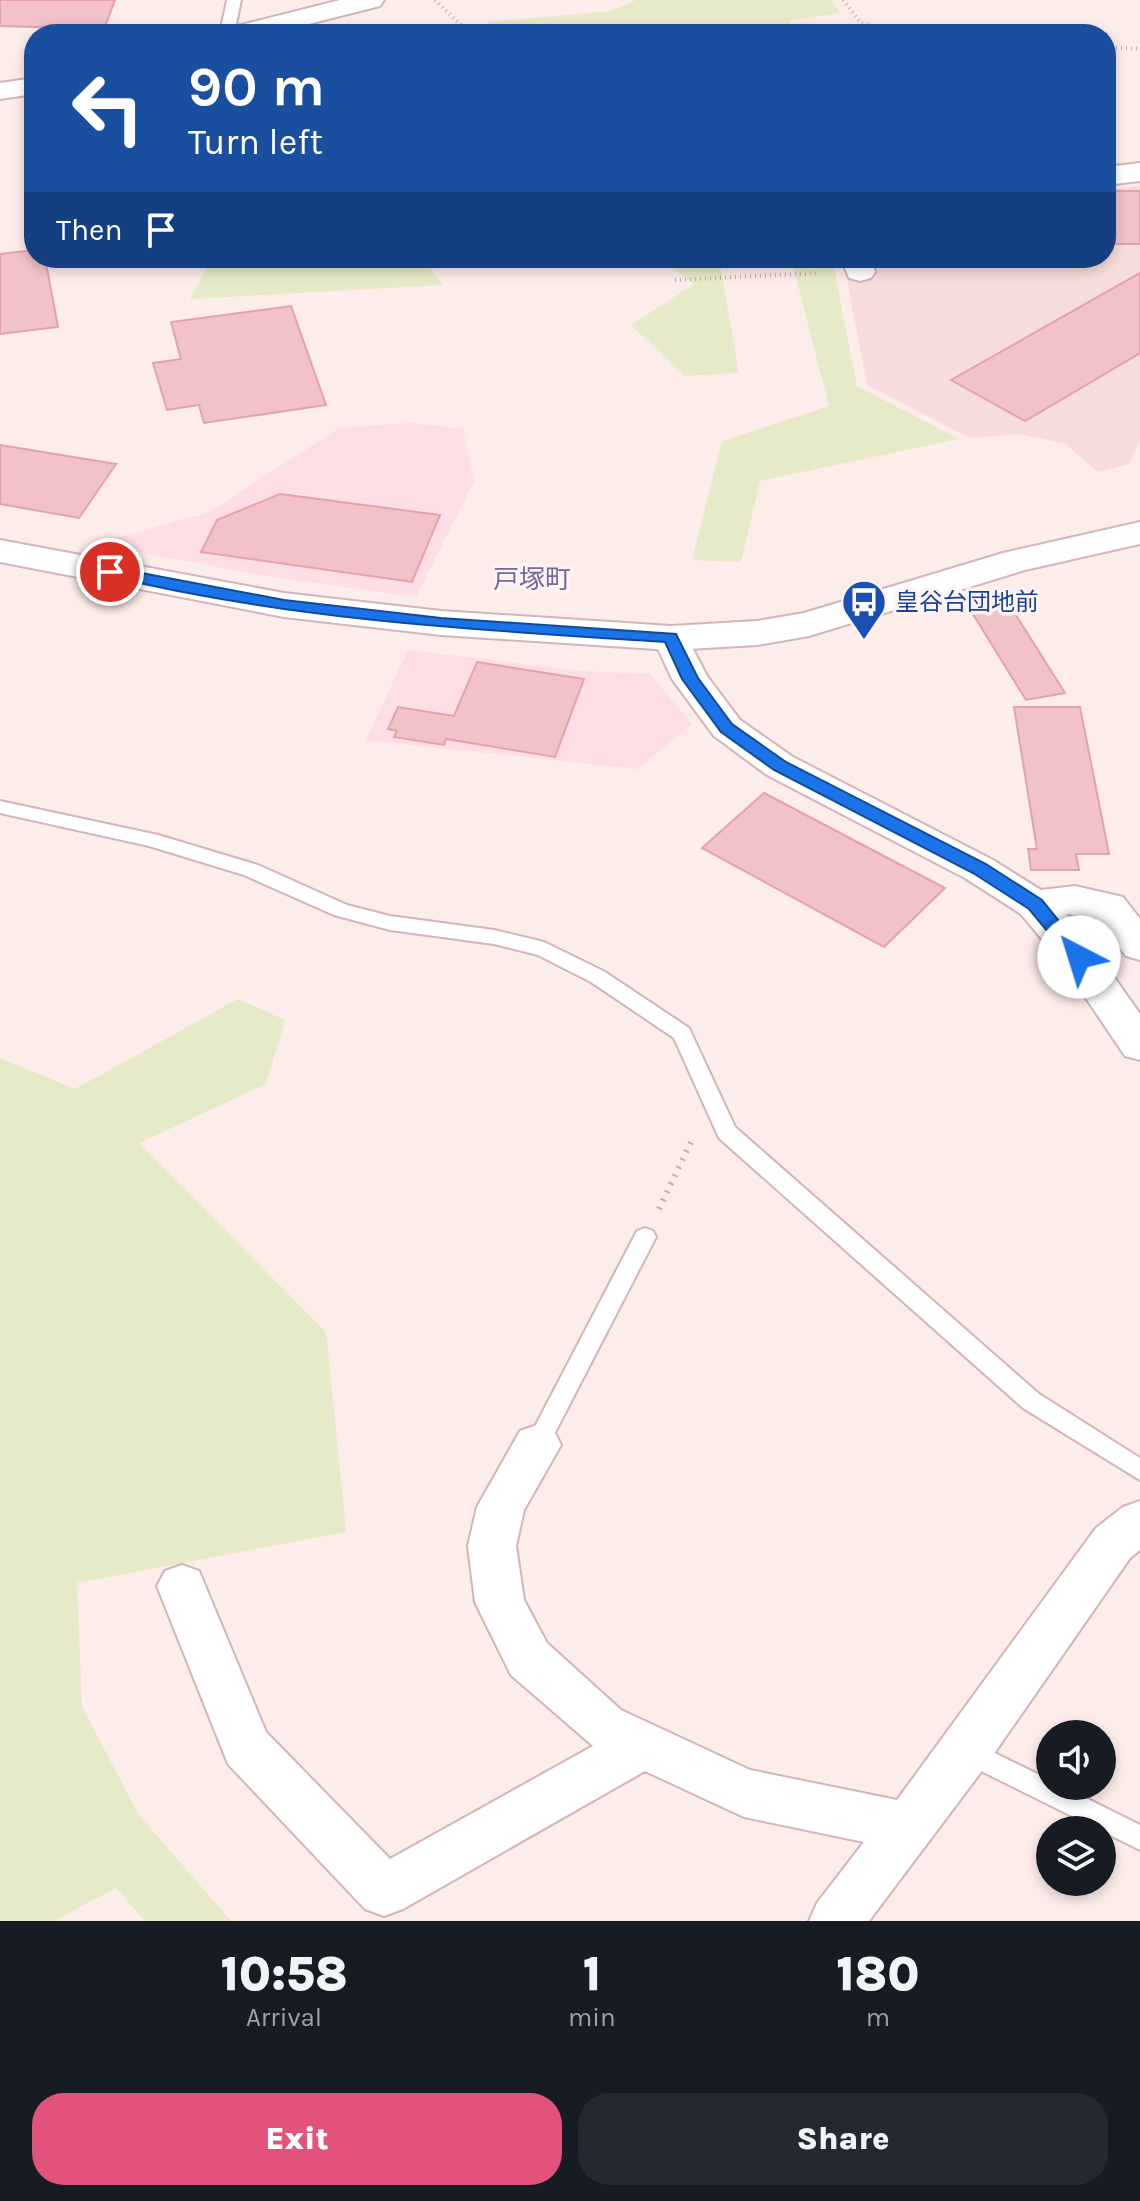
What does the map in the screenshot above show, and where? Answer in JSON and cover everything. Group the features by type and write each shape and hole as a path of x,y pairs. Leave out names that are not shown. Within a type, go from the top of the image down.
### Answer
{"street":[{"path":"277,24 371,0"},
{"path":"0,91 24,87"},
{"path":"1116,175 1140,172"},
{"path":"0,551 284,605 441,623 671,638 757,633 809,624 1016,561 1139,532"},
{"path":"671,638 690,679 727,728 780,766 979,869 1035,904 1079,957 1140,1045"},
{"path":"1035,904 1075,900 1109,907 1140,946"},
{"path":"537,1445 501,1507 492,1546 500,1602 529,1659 603,1726 744,1793 907,1827"},
{"path":"836,1921 966,1751 1113,1543 1140,1521"},
{"path":"182,1586 246,1747 384,1891 643,1745"}],"lane":[{"path":"229,24 234,0"},
{"path":"0,807 151,840 208,857 251,870 341,910 365,917 494,937 544,949 598,977 682,1033 727,1132 1031,1401 1140,1470"},
{"path":"537,1445 645,1237"},
{"path":"966,1751 1140,1838"}],"path":[{"path":"435,0 460,24"},
{"path":"843,0 865,24"},
{"path":"1116,48 1140,49"},
{"path":"675,280 821,268"},
{"path":"645,1237 695,1135 716,1105"}],"shaded area":[{"path":"1140,186 1140,440 1129,464 1098,472 1064,443 1019,434 970,438 867,385 847,280 871,279 869,268 1116,268 1116,188"},
{"path":"411,423 463,429 474,481 416,597 259,575 108,546 110,540 210,512 339,428"},
{"path":"408,650 582,671 650,674 692,724 637,769 366,740"}],"green space":[{"path":"636,0 832,0 840,13 790,20 790,24 488,22 611,11"},
{"path":"207,268 430,268 443,285 190,299"},
{"path":"672,268 721,268 739,373 685,376 631,325 694,284"},
{"path":"794,268 834,268 857,386 959,439 760,481 741,562 692,560 722,441 829,406"},
{"path":"238,999 285,1020 266,1084 139,1143 326,1332 346,1532 77,1583 82,1707 139,1815 231,1921 145,1921 116,1888 54,1921 0,1921 0,1058 75,1089"}],"building":[{"path":"0,0 115,0 106,24 0,26"},
{"path":"1116,191 1140,191 1140,244 1116,244"},
{"path":"24,251 24,268 47,268 58,327 0,334 0,254"},
{"path":"1140,273 1140,353 1025,421 951,380"},
{"path":"291,306 326,405 204,423 199,405 167,410 153,363 181,359 171,322"},
{"path":"0,445 116,464 79,518 0,504"},
{"path":"280,494 440,515 412,582 201,552 217,520"},
{"path":"1009,604 1065,693 1026,700 971,611"},
{"path":"477,662 584,679 555,757 446,739 444,745 394,737 397,731 388,729 398,707 454,716"},
{"path":"1014,707 1080,707 1109,854 1076,854 1079,870 1031,870 1028,849 1037,849"},
{"path":"764,793 945,888 884,947 702,848"}],"place":[{"name":"皇谷台団地前","path":"864,641"}],"district":[{"name":"戸塚町","path":"532,579"}],"route":[{"path":"110,572 284,605 441,623 671,638 690,679 727,728 780,766 979,869 1035,904 1079,957"}]}
